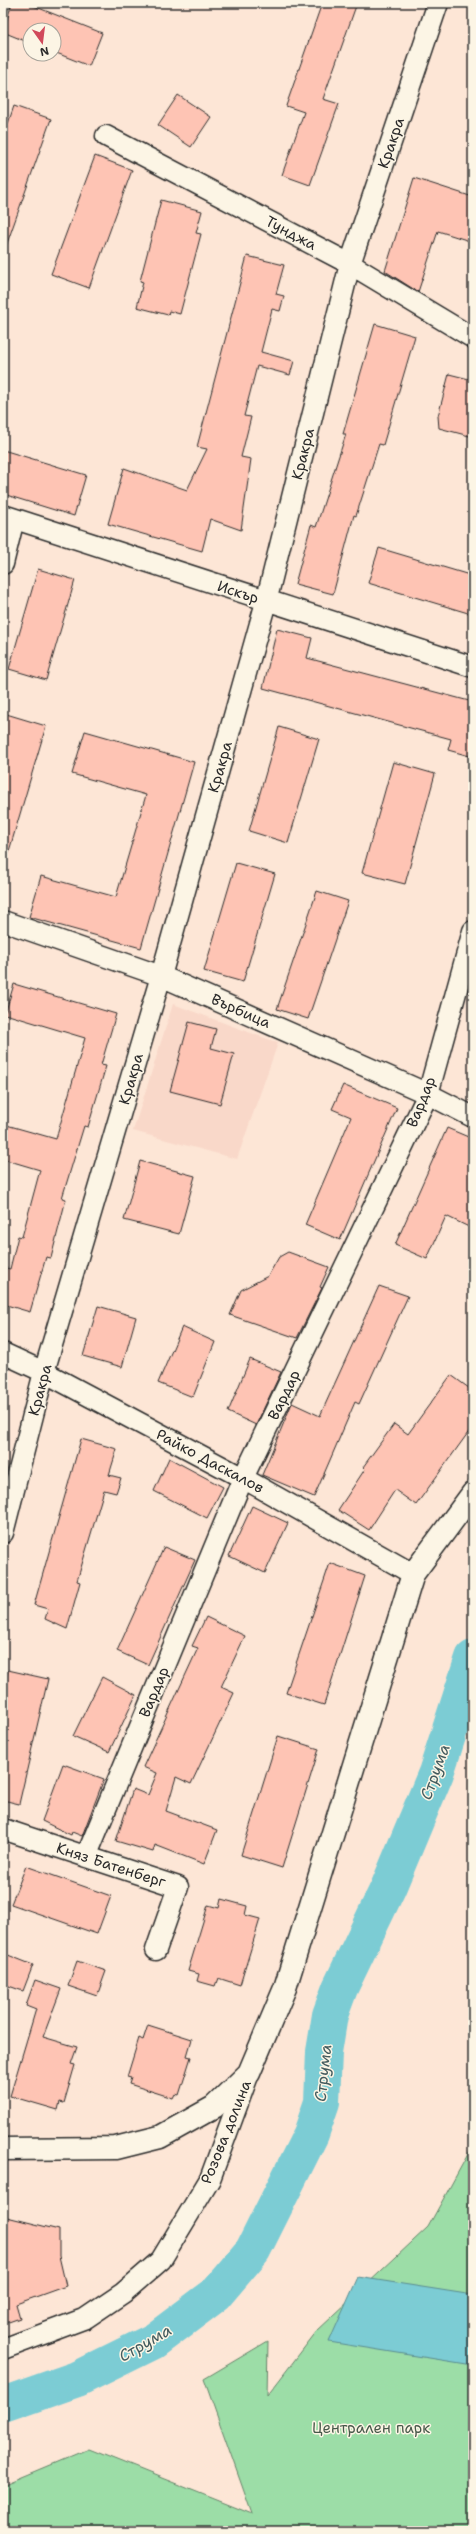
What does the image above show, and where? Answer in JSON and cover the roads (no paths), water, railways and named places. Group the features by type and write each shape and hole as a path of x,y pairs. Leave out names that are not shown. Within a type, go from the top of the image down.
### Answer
{"main road":[{"path":"3,2149 116,2148 160,2137 214,2107 249,2073 285,1988 413,1574 473,1493"}],"street":[{"name":"Кракра","path":"3,1533 44,1372 161,976 266,602 350,264 438,3"},
{"name":"Тунджа","path":"106,136 350,264 473,338"},
{"name":"Искър","path":"9,517 266,602 473,667"},
{"path":"3,564 9,517"},
{"name":"Върбица","path":"3,921 161,976 428,1094 473,1117"},
{"name":"Вардар","path":"86,1857 243,1478 428,1094 473,931"},
{"name":"Райко Даскалов","path":"3,1353 44,1372 243,1478 413,1574"},
{"name":"Княз Батенберг","path":"3,1829 178,1887 156,1950"},
{"name":"Розова долина","path":"3,2349 86,2318 123,2293 161,2260 210,2179 249,2073"}],"water":[{"path":"358,2277 473,2295 473,2365 329,2342"}],"waterway":[{"name":"Струма","path":"3,2405 77,2379 154,2341 215,2295 253,2250 311,2134 322,2102 324,2052 330,2015 340,1988 388,1888 436,1773 473,1658"}],"park label":[{"name":"Централен парк","path":"371,2428"}]}
